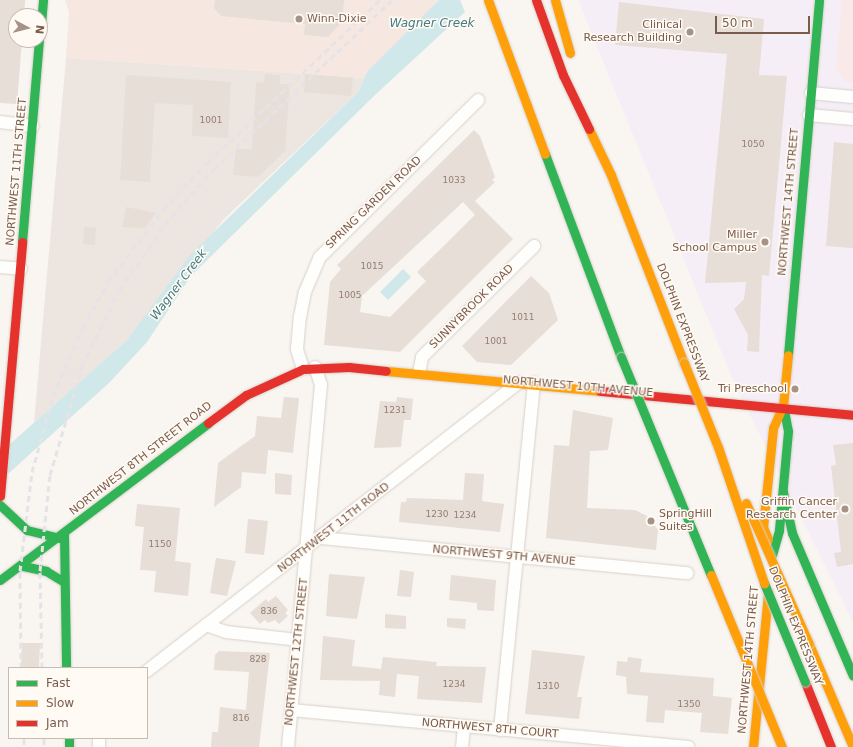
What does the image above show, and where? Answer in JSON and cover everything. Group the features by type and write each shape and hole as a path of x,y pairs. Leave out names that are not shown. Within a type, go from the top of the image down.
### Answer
{"main road":[{"path":"484,0 491,10"},
{"path":"488,0 621,357 782,747"},
{"name":"DOLPHIN EXPRESSWAY","path":"536,0 563,75 611,175 718,447 750,550 831,747"},
{"path":"555,0 574,63"},
{"name":"NORTHWEST 14TH STREET","path":"753,747 772,551 779,530 783,492 788,431 783,406 819,0"},
{"name":"NORTHWEST 11TH STREET","path":"0,496 4,434 39,48"},
{"path":"584,93 611,175"},
{"name":"NORTHWEST 10TH AVENUE","path":"303,369 315,367 419,373 783,406 853,415"},
{"name":"NORTHWEST 8TH STREET ROAD","path":"0,580 23,566 246,395 303,369"},
{"name":"NORTHWEST 14TH STREET","path":"772,551 763,527 773,428 783,406"},
{"path":"718,447 765,540 853,747"},
{"path":"783,492 792,533 853,676"},
{"path":"0,506 27,530 61,536 64,582 66,667"},
{"path":"23,566 46,571 64,582"}],"street":[{"path":"811,93 853,96"},
{"name":"SPRING GARDEN ROAD","path":"303,369 297,349 301,310 320,257 478,100"},
{"path":"809,115 853,118"},
{"path":"0,122 33,126"},
{"name":"SUNNYBROOK ROAD","path":"419,373 422,357 534,246"},
{"path":"0,267 20,269"},
{"name":"NORTHWEST 12TH STREET","path":"288,747 320,385 315,367"},
{"name":"NORTHWEST 11TH ROAD","path":"148,670 322,538 519,382"},
{"path":"500,730 534,384"},
{"name":"NORTHWEST 9TH AVENUE","path":"322,538 687,573"},
{"path":"206,625 226,632 298,640"},
{"name":"NORTHWEST 8TH COURT","path":"291,710 500,730 551,741 688,747"},
{"path":"462,747 464,727"}],"shaded area":[{"path":"65,0 439,0 364,78 66,58 69,12"},
{"name":"Miller School Campus","path":"578,0 853,0 853,622 735,385"},
{"path":"842,0 853,0 853,83 845,81 836,69"},
{"path":"66,58 364,78 358,92 224,219 127,340 34,423"}],"water":[{"name":"Wagner Creek","path":"439,0 460,0 465,12 376,94 191,276 147,342 110,382 0,481 0,453 127,340 190,255 358,92 367,72"},
{"path":"403,269 411,277 388,300 380,292"}],"building":[{"path":"0,0 25,0 24,8 8,8 8,48 21,48 17,104 0,103"},
{"name":"Winn-Dixie","path":"215,0 344,0 342,22 328,37 304,35 305,24 221,16 214,8"},
{"path":"619,2 764,19 759,75 787,76 769,276 762,275 759,352 747,351 748,335 734,309 744,299 746,282 705,283 727,54 615,45"},
{"path":"265,74 280,75 280,84 290,84 285,151 258,177 233,175 236,149 252,149 256,82 264,83"},
{"path":"305,74 353,78 351,96 304,92"},
{"path":"126,75 231,82 228,138 192,136 193,105 155,103 150,182 120,180"},
{"path":"474,130 480,136 495,177 492,180 495,182 475,201 513,239 400,352 324,345 330,282 341,269 337,265","holes":["463,202 475,215 417,272 426,281 390,317 360,312 362,296"]},
{"path":"834,142 853,144 853,248 826,246"},
{"path":"126,207 156,213 145,228 122,227"},
{"path":"84,227 96,228 95,245 83,244"},
{"path":"531,276 549,293 558,320 511,365 477,362 462,346"},
{"path":"284,397 299,398 293,453 268,450 266,474 242,472 241,487 214,507 218,463 255,436 257,416 281,418"},
{"path":"397,397 413,399 411,420 404,420 401,447 374,448 380,401 396,402"},
{"path":"573,410 613,418 608,450 590,451 587,508 635,510 647,516 658,530 656,550 546,538 554,445 569,446"},
{"name":"Griffin Cancer Research Center","path":"853,443 853,564 837,567 834,553 841,552 831,466 836,465 833,445"},
{"path":"275,473 292,475 291,495 275,494"},
{"path":"465,473 484,474 482,501 504,504 500,532 399,522 401,502 406,502 407,498 463,500"},
{"path":"137,504 180,508 175,561 191,563 188,596 154,592 156,571 140,570 144,527 135,526"},
{"path":"248,519 268,521 264,555 245,553"},
{"path":"216,558 236,561 227,596 210,593"},
{"path":"400,570 414,572 411,597 397,596"},
{"path":"329,574 365,577 357,619 326,616"},
{"path":"451,575 496,580 494,611 477,610 477,603 449,600"},
{"path":"276,596 288,610 285,613 288,616 279,624 275,620 268,623 265,620 260,624 250,613 266,599 268,602"},
{"path":"385,614 406,616 406,629 385,628"},
{"path":"447,618 466,619 465,629 447,627"},
{"path":"323,636 355,640 352,666 381,669 383,657 437,662 436,666 486,667 482,703 417,699 419,676 397,674 395,697 379,695 380,681 320,680"},
{"path":"22,643 40,643 39,667 21,667"},
{"path":"532,650 585,656 577,697 582,697 579,719 525,714"},
{"path":"219,651 270,653 259,747 211,747 212,732 218,732 220,707 246,710 249,672 214,670 215,655"},
{"path":"628,657 642,659 640,672 714,678 713,696 732,698 728,734 700,732 702,713 665,710 664,723 646,722 648,696 627,694 626,677 616,675 617,661 627,662"}],"railway":[{"path":"21,667 20,571 32,472 53,396 83,328 108,282 163,210 208,162 380,0"},
{"path":"42,667 40,571 50,475 82,366 119,290 171,217 214,169 392,0"},
{"path":"24,739 24,747"},
{"path":"44,739 44,747"}],"traffic: fast":[{"path":"42,8 43,0"},
{"path":"788,355 819,0"},
{"path":"22,242 38,48"},
{"path":"545,154 621,357"},
{"path":"621,357 711,575"},
{"path":"772,555 779,530 788,431 783,406"},
{"path":"0,580 208,423"},
{"path":"783,492 792,533 853,676"},
{"path":"0,505 27,530 59,538"},
{"path":"64,534 66,667"},
{"path":"23,566 46,571 64,582"},
{"path":"764,583 805,682"},
{"path":"69,739 69,747"}],"traffic: slow":[{"path":"488,0 545,154"},
{"path":"555,0 570,53"},
{"path":"589,129 611,175 684,363"},
{"path":"768,539 763,527 773,428 783,406 788,355"},
{"path":"684,363 718,447 764,583"},
{"path":"386,371 600,391"},
{"path":"746,503 809,644"},
{"path":"711,575 782,747"},
{"path":"753,747 768,593"},
{"path":"809,644 853,747"}],"traffic: jam":[{"path":"536,0 563,75 589,129"},
{"path":"0,496 22,242"},
{"path":"208,423 246,395 303,369 349,367 386,371"},
{"path":"600,391 853,415"},
{"path":"805,682 831,747"}],"place":[{"name":"Winn-Dixie","path":"299,19"},
{"name":"Clinical Research Building","path":"690,32"},
{"name":"Miller School Campus","path":"765,242"},
{"name":"Tri Preschool","path":"795,389"},
{"name":"Griffin Cancer Research Center","path":"845,509"},
{"name":"SpringHill Suites","path":"651,521"}]}
